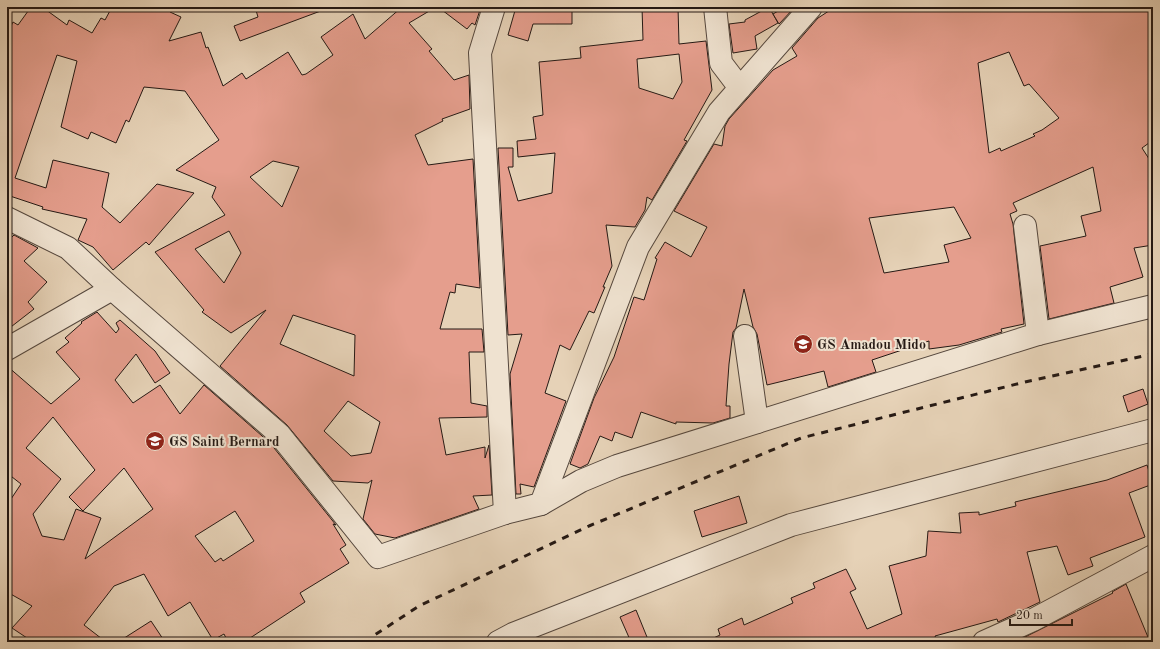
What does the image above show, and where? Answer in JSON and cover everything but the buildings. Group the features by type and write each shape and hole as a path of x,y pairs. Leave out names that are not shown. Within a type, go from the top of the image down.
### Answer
{"street":[{"path":"494,7 480,53 505,513"},
{"path":"715,7 721,63 740,88"},
{"path":"541,504 638,247 719,112 811,7"},
{"path":"7,218 68,248 112,289 279,434 378,557 505,513 541,504 581,481 617,466 1038,334 1153,306"},
{"path":"1025,226 1038,334"},
{"path":"7,349 112,289"},
{"path":"745,336 757,422"},
{"path":"498,642 513,634 791,525 1153,430"},
{"path":"984,642 1033,620 1153,556"}],"railway":[{"path":"364,642 419,606 589,526 801,438 1025,382 1153,354"}],"place":[{"name":"GS Amadou Mido","path":"803,344"},
{"name":"GS Saint Bernard","path":"155,441"}]}
